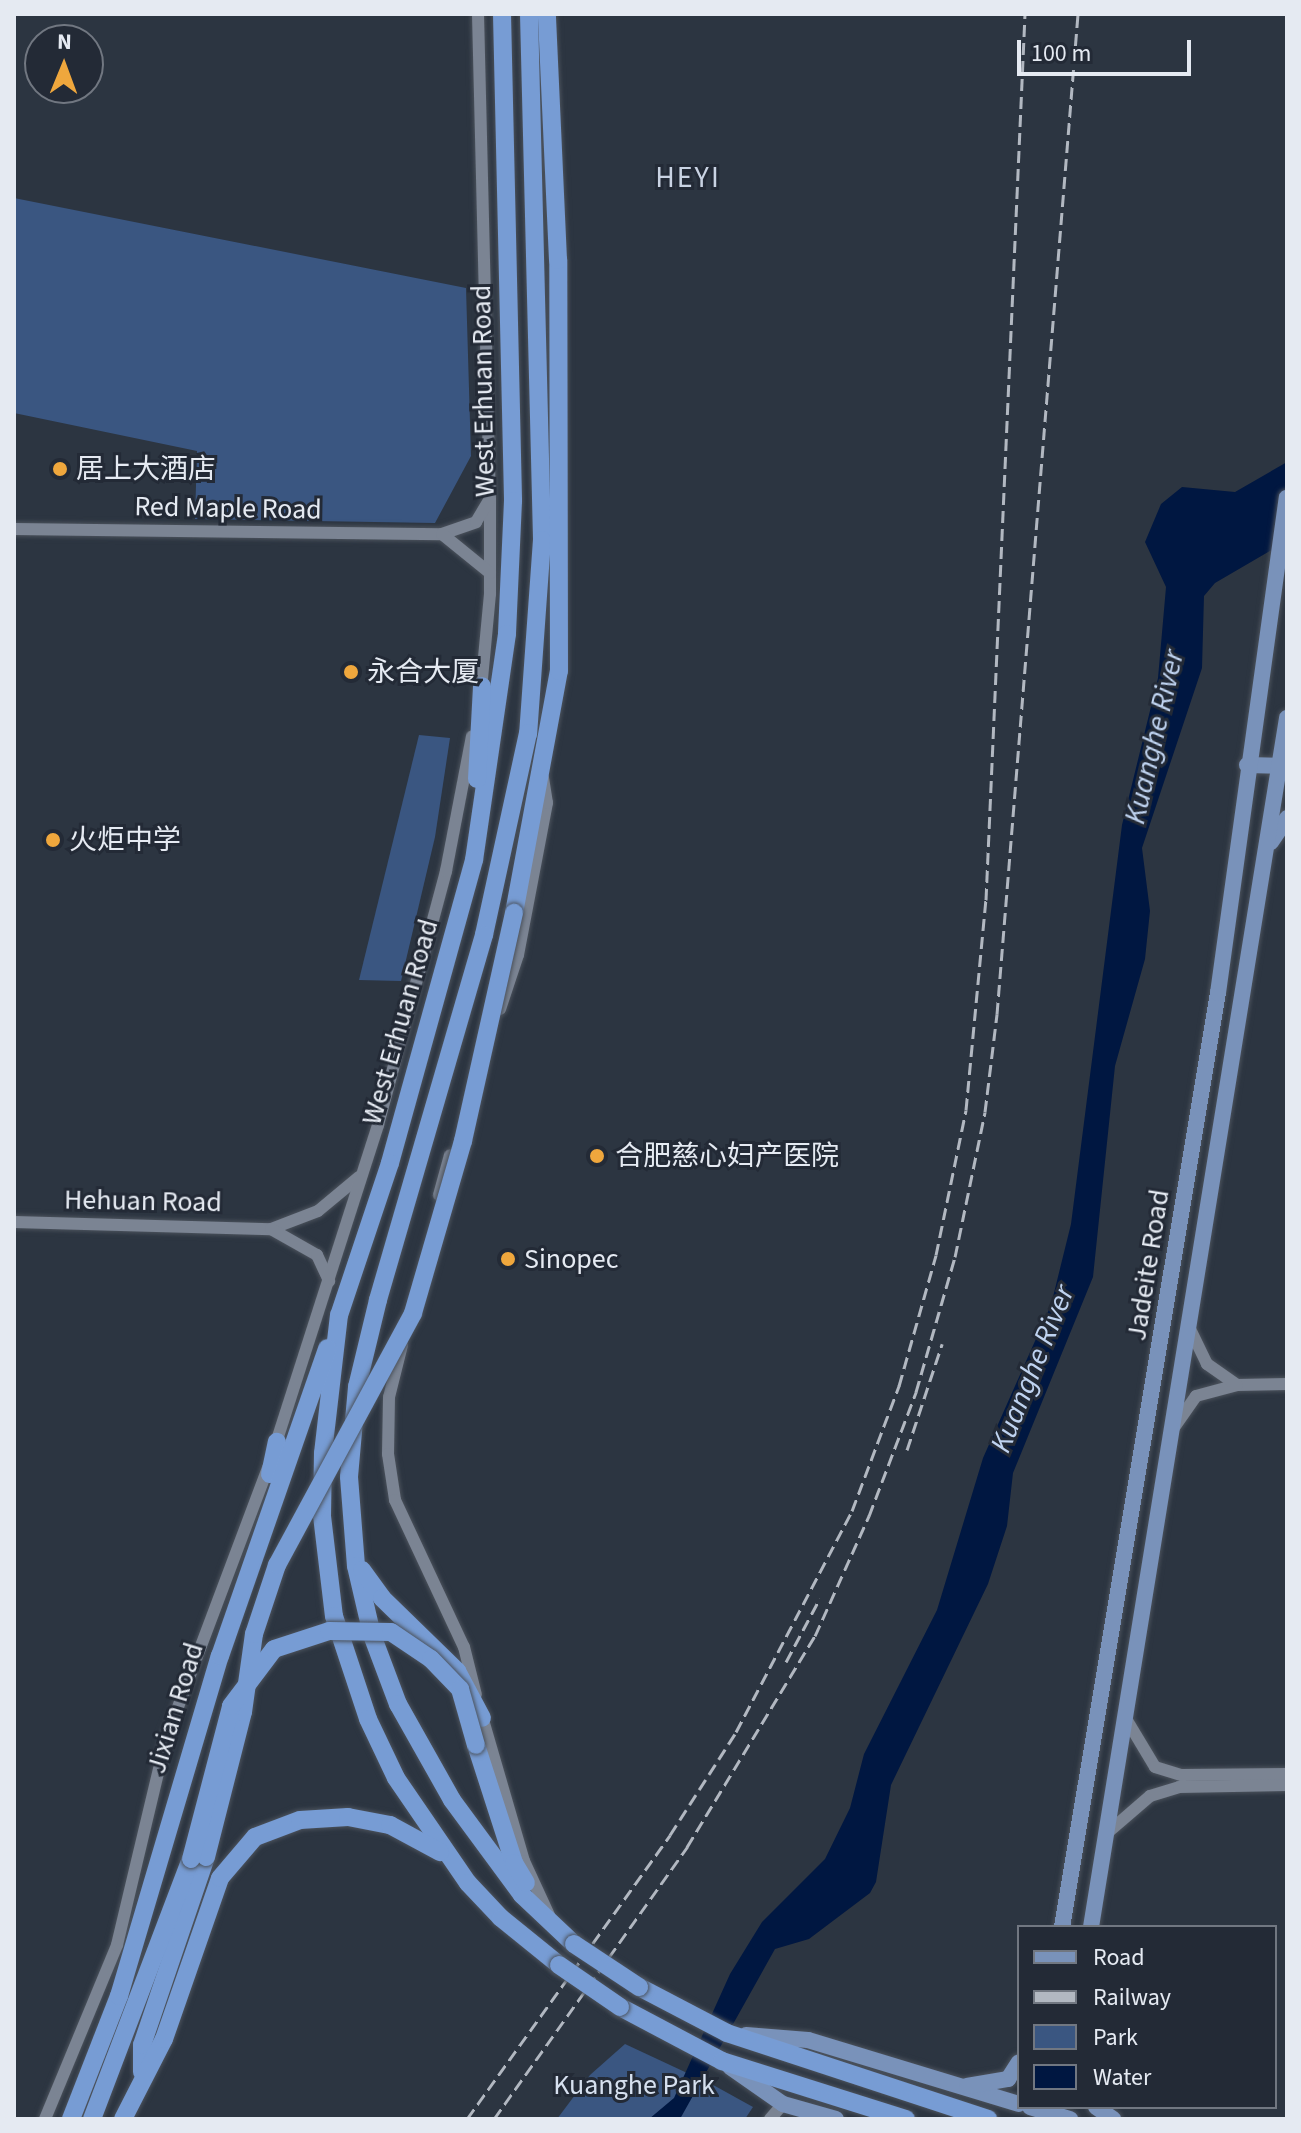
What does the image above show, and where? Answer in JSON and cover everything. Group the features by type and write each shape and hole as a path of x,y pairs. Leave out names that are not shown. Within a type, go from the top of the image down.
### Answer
{"highway":[{"name":"West Erhuan Road","path":"502,14 513,501 507,634 474,860 390,1163 339,1315 323,1453 322,1516 334,1616 368,1719 396,1778 446,1855 501,1918 559,1965 620,2007 690,2047 788,2084 906,2119"},
{"path":"142,2075 142,2045 243,1712 254,1634 277,1565 413,1313 463,1141 542,773 559,671 561,563 556,161 547,14"},
{"name":"West Erhuan Road","path":"530,20 542,540 527,736 484,935 357,1387 349,1477 355,1553 372,1635 398,1704 426,1757 522,1895 574,1944 639,1987 727,2033 988,2119"},
{"path":"474,860 482,686"},
{"path":"514,913 527,736"},
{"name":"Jixian Road","path":"71,2119 119,1996 252,1559 339,1315"},
{"path":"252,1559 277,1442"},
{"path":"355,1553 382,1598 457,1671 482,1718"},
{"path":"92,2119 199,1858 231,1706 274,1649 329,1631 391,1632 431,1659 460,1689 514,1863 554,1925"},
{"path":"123,2119 142,2075 164,2039 220,1878 255,1837 300,1820 348,1817 390,1825 446,1855"}],"main road":[{"name":"Jadeite Road","path":"1062,1925 1216,1009 1248,756 1287,498"},
{"name":"Jadeite Road","path":"1091,1925 1266,850 1284,758 1287,718"},
{"path":"1248,756 1284,758"},
{"path":"1266,850 1287,818"},
{"path":"727,2033 808,2040 1017,2103"},
{"path":"722,2061 783,2104 836,2119"},
{"path":"960,2087 1008,2079 1017,2065"},
{"path":"1040,2109 1062,2115"}],"street":[{"path":"45,2119 117,1945 166,1739 277,1442 329,1281 446,871 482,686 490,573 478,14"},
{"path":"442,534 476,522 490,498"},
{"name":"Red Maple Road","path":"14,529 442,534"},
{"path":"442,534 490,573"},
{"path":"542,773 547,803 518,955 444,1174 389,1397 388,1454 395,1500 464,1647 524,1861 554,1925"},
{"path":"271,1229 318,1211 361,1175"},
{"name":"Hehuan Road","path":"14,1222 271,1229"},
{"path":"271,1229 317,1255 329,1281"},
{"path":"1189,1327 1207,1364 1237,1385"},
{"path":"1172,1432 1196,1396 1237,1385 1287,1384"},
{"path":"1125,1717 1155,1767 1182,1775 1287,1774"},
{"path":"1106,1834 1150,1796 1179,1787 1287,1785"},
{"path":"770,2119 783,2104"}],"green space":[{"path":"14,198 466,288 471,456 435,523 195,519 197,451 14,413"},
{"path":"419,735 450,738 435,837 401,981 359,980"},
{"name":"Kuanghe Park","path":"625,2044 753,2107 745,2119 557,2119 590,2075"}],"water":[{"name":"Kuanghe River","path":"1287,462 1287,541 1215,583 1204,596 1202,668 1142,848 1150,911 1145,959 1115,1066 1093,1277 1013,1473 1007,1526 988,1584 891,1785 876,1882 870,1893 809,1939 775,1949 680,2119 649,2119 674,2098 730,1974 762,1922 825,1859 850,1808 864,1754 937,1610 983,1458 1051,1305 1071,1224 1122,825 1158,678 1166,587 1145,542 1161,504 1182,487 1235,492"}],"railway":[{"path":"467,2119 670,1835 736,1732 852,1511 899,1386 936,1255 966,1110 986,900 1025,14"},
{"path":"494,2119 687,1847 815,1636 869,1516 916,1392 955,1257 985,1112 997,1014 1078,14"},
{"path":"907,1450 942,1344"},
{"path":"786,1662 820,1598"}],"place":[{"name":"居上大酒店","path":"60,469"},
{"name":"永合大厦","path":"351,672"},
{"name":"火炬中学","path":"53,840"},
{"name":"合肥慈心妇产医院","path":"597,1156"},
{"name":"Sinopec","path":"508,1259"}],"district":[{"name":"HEYI","path":"688,178"}]}
